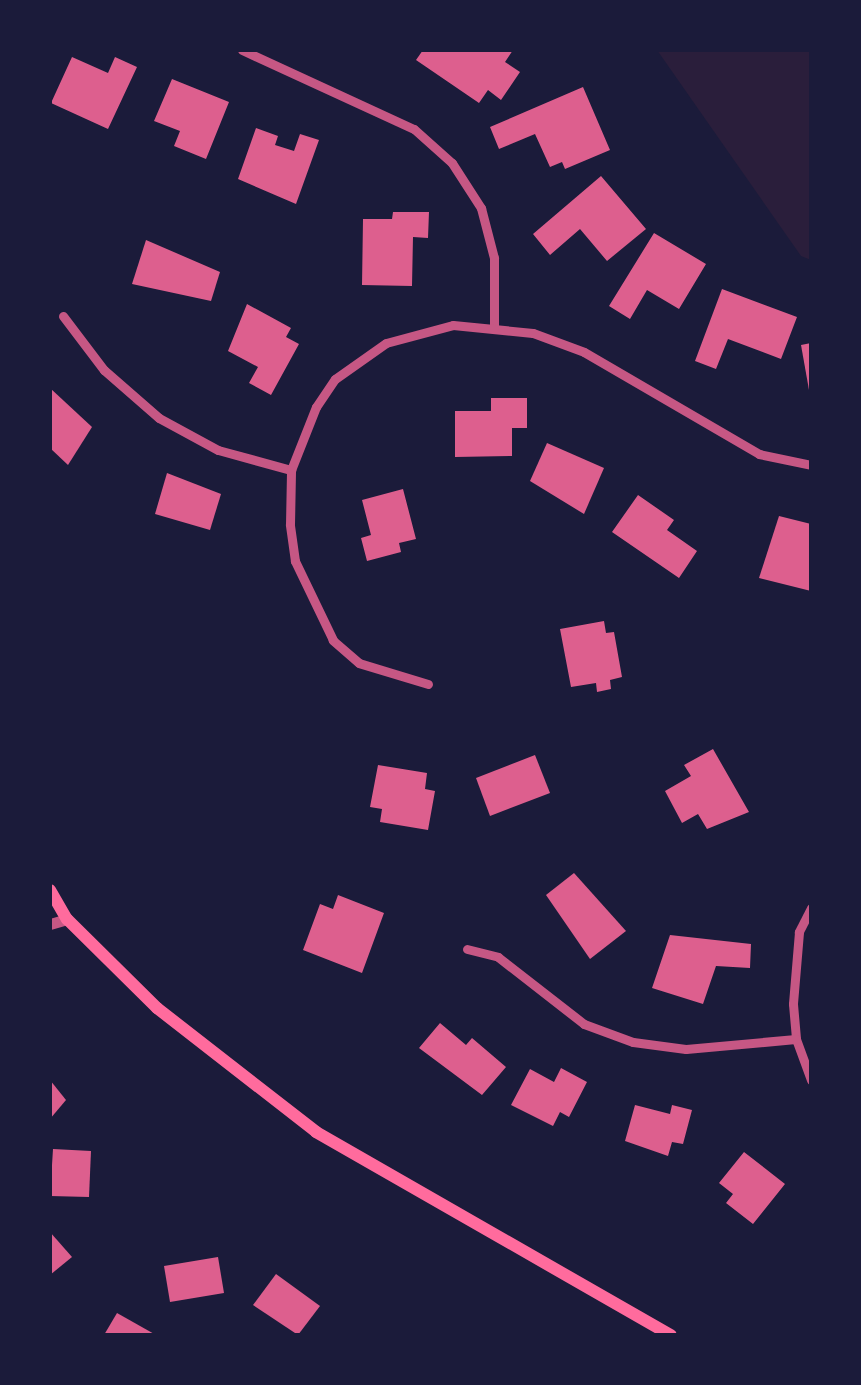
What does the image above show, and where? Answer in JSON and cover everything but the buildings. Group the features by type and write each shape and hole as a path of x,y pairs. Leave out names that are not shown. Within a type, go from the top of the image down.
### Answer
{"main road":[{"path":"50,890 67,919 186,1034 316,1132 670,1335"}],"street":[{"path":"242,50 414,129 452,162 480,208 494,258 494,326"},
{"path":"63,316 104,370 159,418 218,450 291,470"},
{"path":"428,684 359,663 319,618 295,562 291,470 316,408 359,358 418,330 494,326 584,352 722,435 760,454 811,466"},
{"path":"811,908 794,966 796,1039 811,1080"},
{"path":"50,924 67,919"},
{"path":"467,949 498,957 584,1024 633,1042 686,1049 796,1039"}],"shaded area":[{"path":"657,50 811,50 811,260 801,256"}]}
